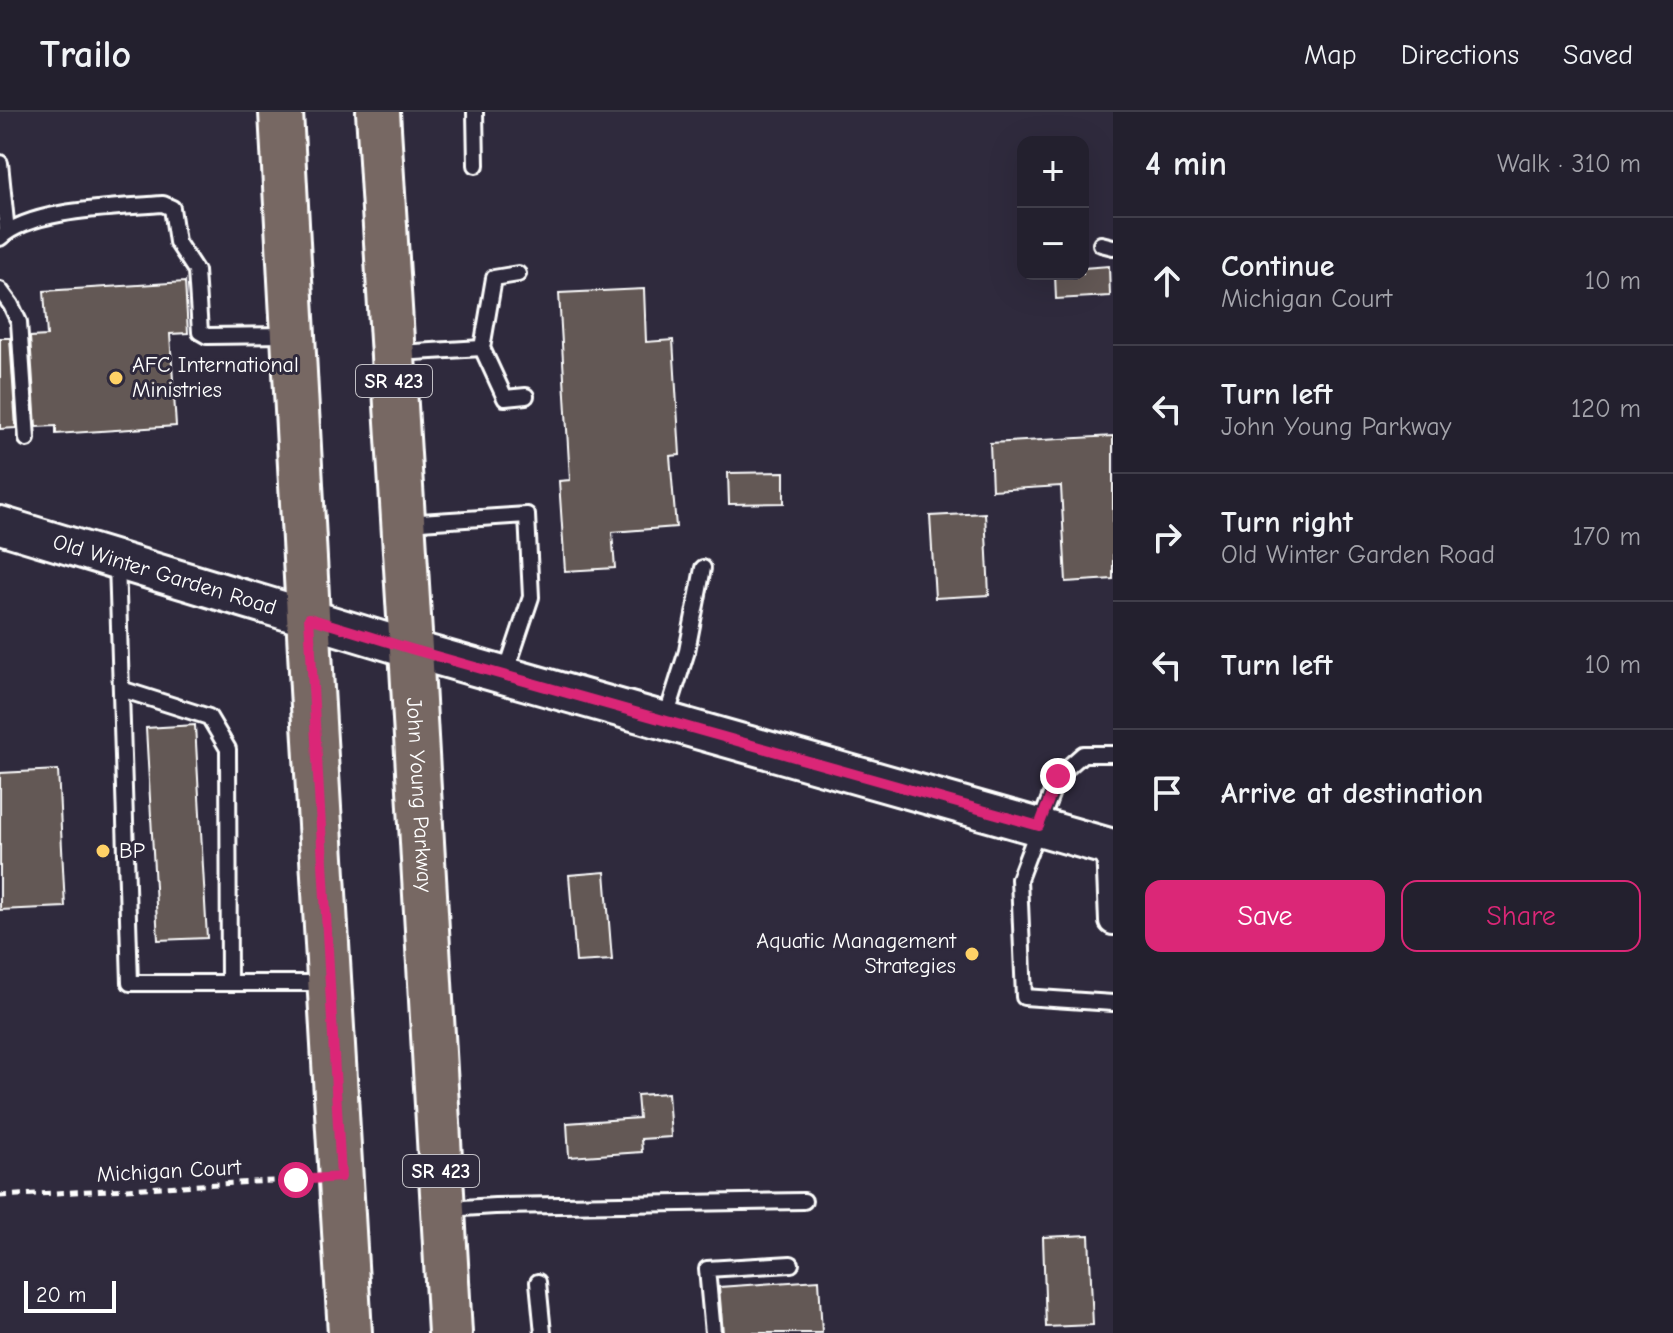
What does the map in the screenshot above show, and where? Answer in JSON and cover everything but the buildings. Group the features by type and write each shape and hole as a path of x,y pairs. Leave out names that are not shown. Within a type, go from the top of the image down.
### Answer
{"main road":[{"path":"281,112 350,1333"},
{"name":"John Young Parkway","path":"378,112 450,1333"},
{"name":"Old Winter Garden Road","path":"0,525 411,649 1111,847"}],"street":[{"path":"1111,847 1113,921"}],"lane":[{"path":"475,112 476,165"},
{"path":"0,163 3,235 37,218 163,204 172,208 177,242 196,271 200,332 207,336 293,335"},
{"path":"518,274 494,278 482,348 505,398 526,396"},
{"path":"0,290 19,322 27,439"},
{"path":"393,354 482,348"},
{"path":"403,523 527,515 531,597 505,676"},
{"path":"117,560 130,983 329,983"},
{"path":"665,721 687,651 703,568"},
{"path":"121,689 209,717 228,749 229,983"},
{"path":"1113,754 1083,754 1058,776 1019,879 1024,997 1113,1003"},
{"path":"443,1209 511,1205 804,1201"},
{"path":"713,1333 707,1269 791,1264"},
{"path":"538,1282 543,1333"}],"path":[{"name":"Michigan Court","path":"0,1196 341,1177"}],"place":[{"name":"AFC International Ministries","path":"116,378"},
{"name":"BP","path":"103,851"},
{"name":"Aquatic Management Strategies","path":"972,954"}],"route":[{"path":"296,1180 341,1177 309,618 1039,826 1058,776"}]}
